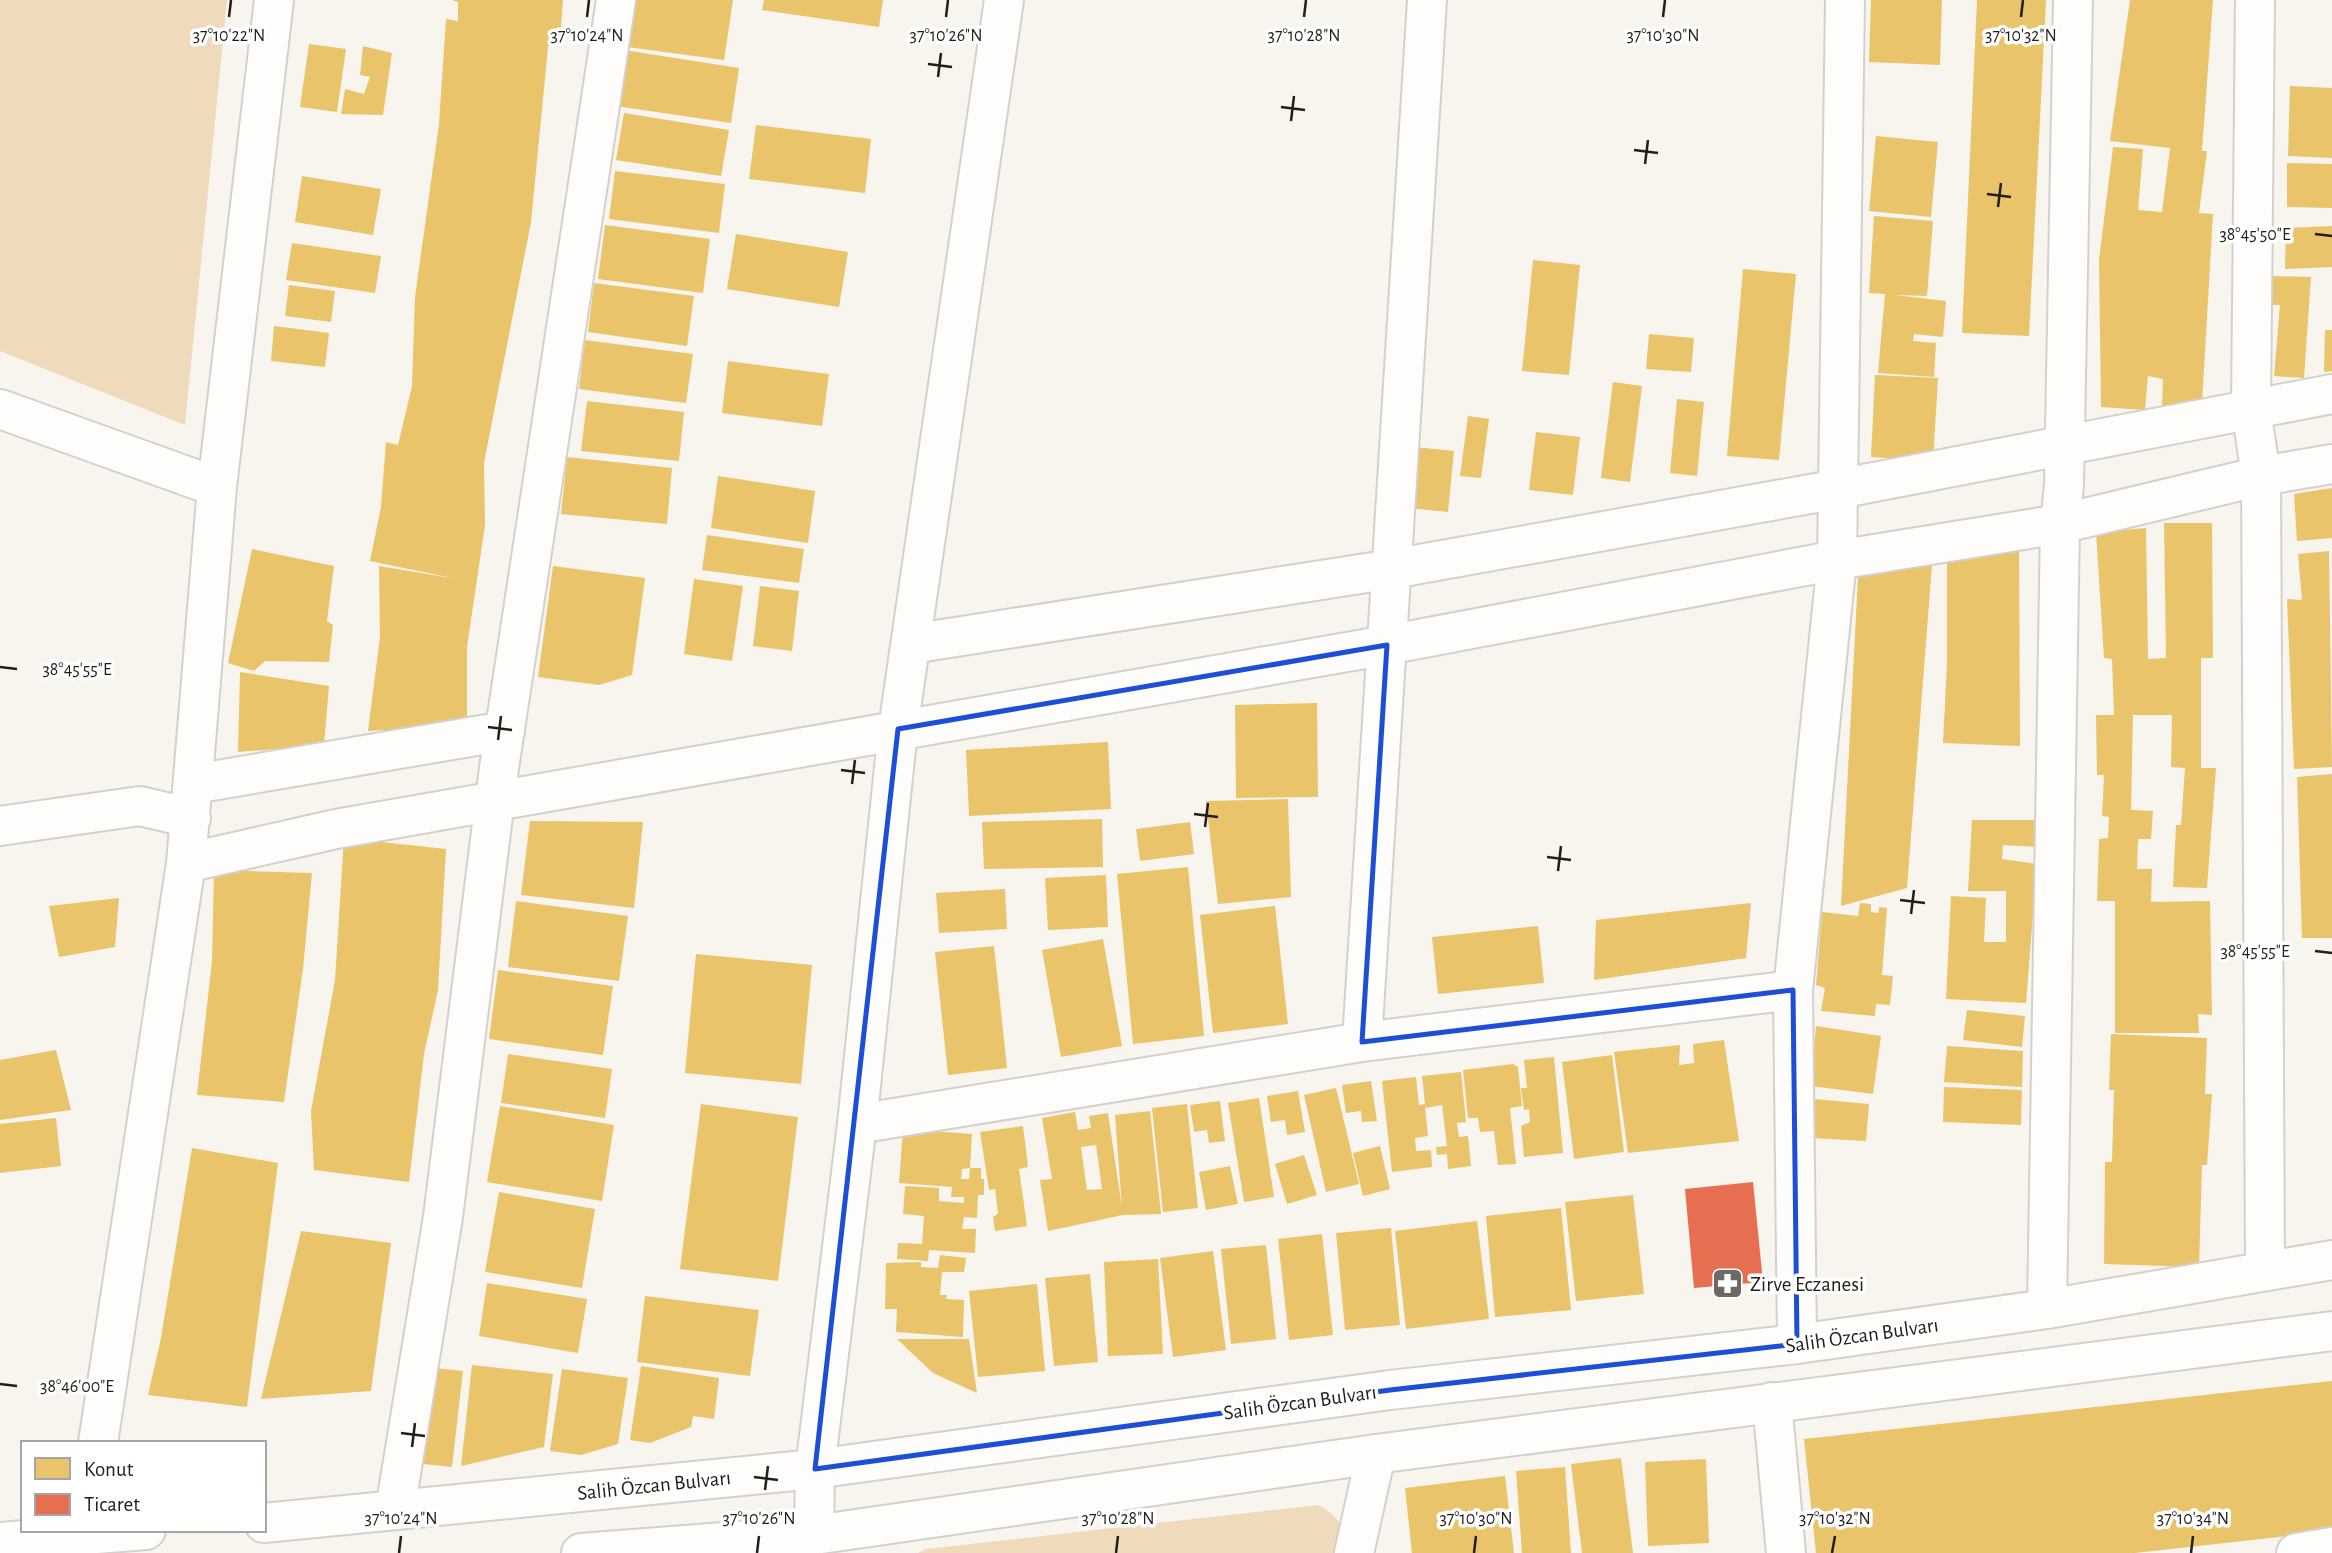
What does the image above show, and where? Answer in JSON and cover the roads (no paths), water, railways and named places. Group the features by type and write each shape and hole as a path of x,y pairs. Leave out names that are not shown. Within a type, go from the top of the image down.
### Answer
{"street":[{"path":"98,1441 186,863 201,655 217,487 274,0"},
{"path":"395,1510 443,1217 495,800 616,0"},
{"path":"812,1544 814,1469 857,1124 898,729 1004,0"},
{"path":"1362,1042 1427,0"},
{"path":"1797,1344 1793,990 1837,560 1845,0"},
{"path":"2047,1309 2060,524 2064,485 2062,444 2073,0"},
{"path":"2255,0 2251,409 2261,476 2265,1270"},
{"path":"911,644 1392,569 1838,489 2332,394"},
{"path":"0,408 217,487"},
{"path":"186,863 336,829 495,800 1387,645 1837,560 2060,524 2261,476 2332,464"},
{"path":"0,826 192,801 505,731"},
{"path":"857,1124 1362,1042 1793,990"},
{"name":"Salih Özcan Bulvarı","path":"266,1523 814,1469 1390,1390 1797,1344 2047,1309 2332,1260"},
{"path":"581,1553 812,1544 1376,1454 2332,1331"},
{"path":"1772,1402 1786,1553"},
{"path":"1354,1553 1376,1454"},
{"path":"0,1542 84,1532"},
{"path":"2296,1553 2332,1547"}],"place":[{"name":"Zirve Eczanesi","path":"1727,1284"}]}
